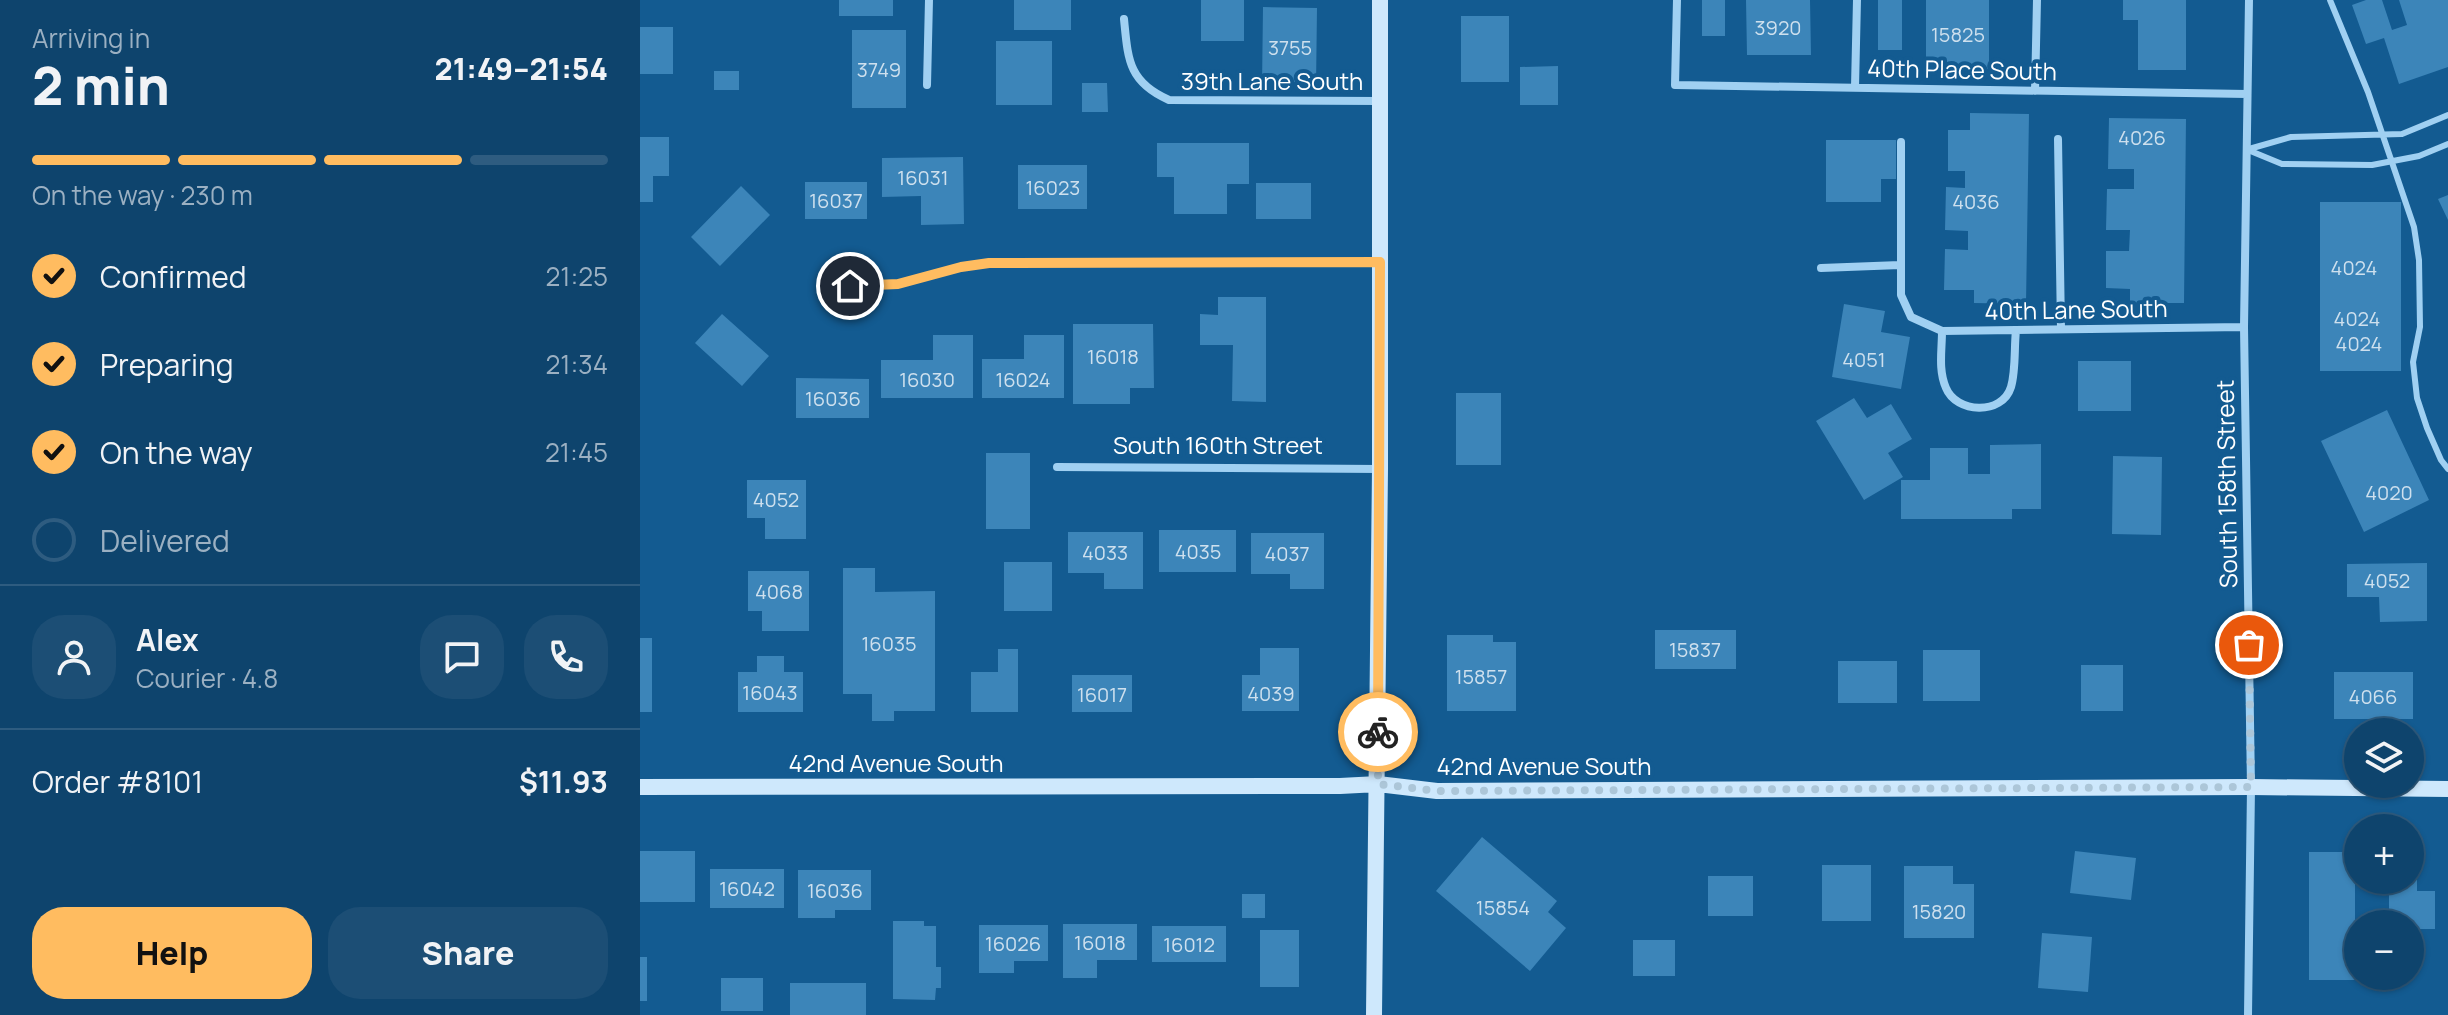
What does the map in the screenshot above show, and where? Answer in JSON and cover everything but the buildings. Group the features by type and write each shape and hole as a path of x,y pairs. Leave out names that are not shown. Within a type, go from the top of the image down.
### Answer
{"street":[{"path":"927,85 929,0"},
{"path":"1374,1015 1380,469 1380,0"},
{"name":"40th Place South","path":"1677,0 1675,85 2247,94"},
{"path":"1855,87 1857,0"},
{"path":"2035,91 2037,0"},
{"name":"South 158th Street","path":"2248,1015 2251,787 2244,327 2249,0"},
{"name":"39th Lane South","path":"1124,19 1127,50 1136,75 1148,91 1169,100 1379,101"},
{"path":"2058,139 2061,329"},
{"path":"1821,268 1900,265 1901,142"},
{"path":"828,286 898,284 989,263 1380,262"},
{"name":"40th Lane South","path":"1900,265 1901,295 1911,317 1942,331 2244,327"},
{"path":"1942,331 1941,373 1947,392 1961,405 1979,409 1997,404 2010,390 2016,330"},
{"name":"South 160th Street","path":"1057,467 1380,469"},
{"name":"42nd Avenue South","path":"640,787 1378,784 1437,791 2448,789"}],"lane":[{"path":"2330,0 2368,92 2414,227 2419,260 2420,327 2413,362 2417,398 2427,428 2448,469"},
{"path":"2248,150 2291,137 2402,134 2448,115"},
{"path":"2248,150 2282,164 2372,165 2419,156 2448,144"}],"way so far":[{"path":"1378,732 1378,784 1437,791 2251,787 2249,645"}],"route":[{"path":"850,286 898,284 989,263 1380,262 1378,732"}]}
